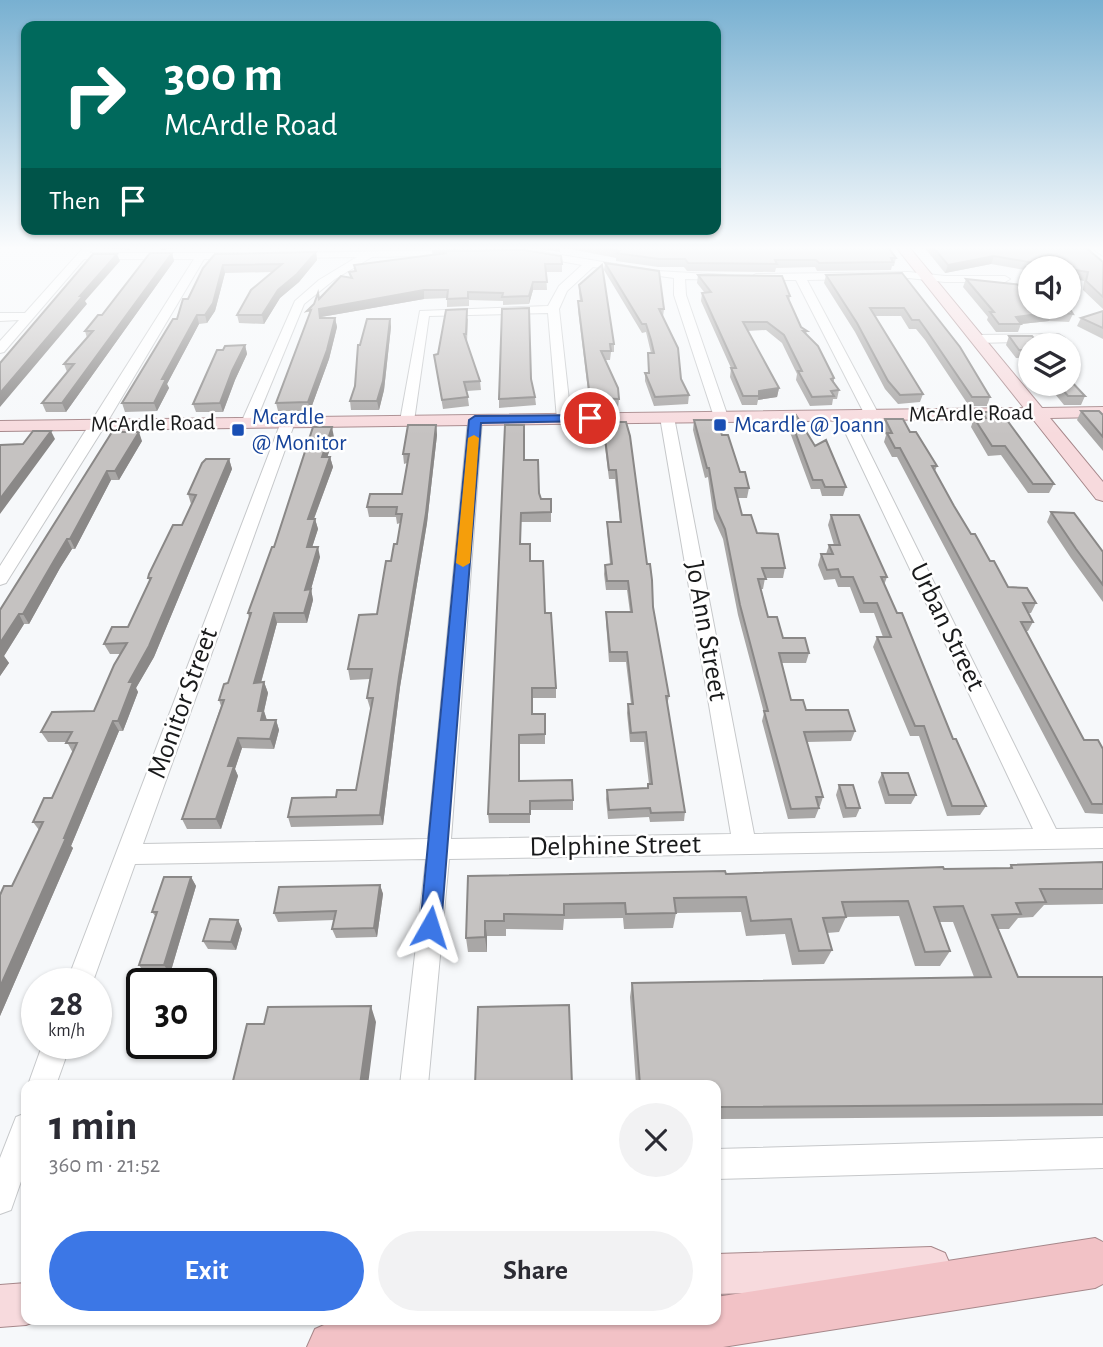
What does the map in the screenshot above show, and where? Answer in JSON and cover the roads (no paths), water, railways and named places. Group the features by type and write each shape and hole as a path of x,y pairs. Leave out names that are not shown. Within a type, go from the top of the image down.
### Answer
{"highway":[{"path":"721,1322 1099,1262"},
{"path":"333,1347 683,1325"}],"main road":[{"path":"953,310 1103,495"},
{"name":"McArdle Road","path":"0,426 1103,412"},
{"path":"721,1274 1099,1262"},
{"path":"0,1306 21,1304"}],"street":[{"path":"1,347 33,310"},
{"path":"0,579 168,310"},
{"path":"248,423 296,310"},
{"path":"407,421 424,313 525,310"},
{"path":"553,310 564,419"},
{"path":"686,310 721,417"},
{"path":"817,310 872,415"},
{"path":"0,317 28,316"},
{"path":"976,339 1018,338"},
{"name":"Urban Street","path":"844,415 1049,839"},
{"name":"Jo Ann Street","path":"667,418 744,844"},
{"path":"415,1080 439,848 475,420"},
{"name":"Monitor Street","path":"85,968 288,422"},
{"name":"Delphine Street","path":"127,854 1103,838"},
{"path":"44,1080 51,1059"},
{"path":"0,1199 21,1141"},
{"path":"721,1164 1103,1153"}],"place":[{"name":"Mcardle @ Joann","path":"720,425"},
{"name":"Mcardle @ Monitor","path":"238,430"}]}
